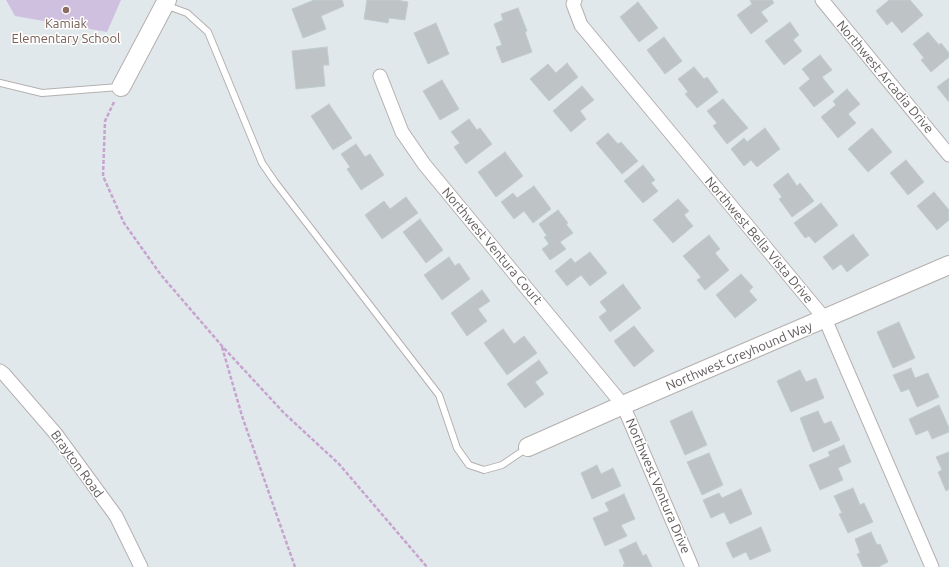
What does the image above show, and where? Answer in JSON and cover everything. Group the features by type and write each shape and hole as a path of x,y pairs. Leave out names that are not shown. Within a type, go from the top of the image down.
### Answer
{"street":[{"name":"Northwest Arcadia Drive","path":"822,0 949,154"},
{"name":"Northwest Bella Vista Drive","path":"574,2 581,25 825,319 932,567"},
{"path":"121,87 166,3"},
{"name":"Northwest Ventura Court","path":"380,76 402,132 424,164 623,405"},
{"name":"Northwest Greyhound Way","path":"528,447 949,265"},
{"name":"Brayton Road","path":"0,371 56,434 116,516 141,567"},
{"name":"Northwest Ventura Drive","path":"623,405 692,567"}],"lane":[{"path":"166,3 187,14 208,32 262,163 280,189 439,395 457,448 469,465 484,470 502,465 528,447"},
{"path":"0,83 42,93 121,87"}],"path":[{"path":"121,87 105,121 103,176 124,224 161,275 222,346 284,413 339,464 427,567"},
{"path":"222,346 242,416 295,567"}],"shaded area":[{"name":"Kamiak Elementary School","path":"6,0 121,0 107,32 15,16"}],"building":[{"path":"314,0 342,0 344,6 321,16 326,29 303,38 292,9"},
{"path":"367,0 397,0 408,2 405,20 389,18 388,23 364,19"},
{"path":"750,0 772,0 774,3 761,12 768,21 751,34 737,15 752,4"},
{"path":"889,0 910,0 923,15 902,33 892,21 887,25 876,11"},
{"path":"638,2 658,28 639,42 620,17"},
{"path":"518,8 527,31 525,32 532,52 502,63 496,47 502,45 494,24 503,20 501,14"},
{"path":"790,22 799,35 793,40 802,51 784,65 765,41"},
{"path":"436,23 449,54 428,64 414,33"},
{"path":"928,32 939,45 941,43 949,53 949,57 931,72 921,60 924,58 913,44"},
{"path":"664,37 682,61 665,74 647,50"},
{"path":"327,47 329,65 323,65 325,86 296,89 292,51"},
{"path":"820,55 832,70 822,77 834,92 814,107 799,88 810,79 802,69"},
{"path":"567,63 578,77 549,101 530,79 548,64 556,73"},
{"path":"694,67 704,79 707,77 718,92 697,108 685,94 688,92 678,79"},
{"path":"949,78 949,102 937,87"},
{"path":"442,80 459,109 440,120 423,91"},
{"path":"582,86 594,100 580,111 586,119 571,132 553,111"},
{"path":"847,89 860,104 848,114 856,123 838,138 821,117 836,105 833,101"},
{"path":"723,99 748,128 727,144 713,126 717,123 707,111"},
{"path":"329,104 352,138 333,150 311,116"},
{"path":"469,119 477,130 480,128 492,144 466,164 454,147 460,143 451,132"},
{"path":"765,128 780,149 757,167 751,160 744,166 731,149 744,138 747,142"},
{"path":"872,128 892,152 868,172 848,149"},
{"path":"608,133 618,144 621,142 638,161 622,174 596,143"},
{"path":"356,144 365,157 370,154 384,175 361,190 347,169 350,167 341,154"},
{"path":"505,152 523,176 496,197 478,172"},
{"path":"906,160 924,182 908,195 890,173"},
{"path":"643,165 655,180 651,183 658,191 643,203 624,181"},
{"path":"788,173 797,186 800,183 814,201 792,217 779,199 782,197 773,185"},
{"path":"534,186 551,209 533,223 524,211 514,219 501,202 513,193 517,198"},
{"path":"934,192 949,210 949,220 937,230 917,206"},
{"path":"406,197 418,213 382,239 365,215 384,201 390,209"},
{"path":"678,199 689,211 684,215 693,226 673,243 653,220"},
{"path":"821,203 838,225 815,243 809,236 805,238 794,223"},
{"path":"558,210 568,223 566,224 573,233 560,242 566,249 550,260 542,249 549,244 544,237 547,236 539,224"},
{"path":"420,219 443,250 426,263 403,232"},
{"path":"853,234 869,255 847,272 841,264 833,270 823,257"},
{"path":"709,235 720,249 715,253 729,270 705,290 697,280 701,277 683,256"},
{"path":"590,252 607,273 590,286 581,275 567,286 555,271 571,258 575,263"},
{"path":"449,257 455,266 459,263 470,279 442,300 424,275"},
{"path":"741,274 753,287 749,291 757,300 735,318 716,295"},
{"path":"623,284 641,308 610,332 599,317 607,311 600,302"},
{"path":"482,290 490,301 478,309 487,321 467,336 451,313"},
{"path":"899,322 915,358 893,368 877,332"},
{"path":"634,326 654,351 634,367 614,341"},
{"path":"503,329 514,344 524,336 537,353 507,375 484,343"},
{"path":"539,360 548,373 535,382 544,394 525,408 507,384"},
{"path":"911,368 915,378 928,373 939,397 917,407 909,389 901,392 893,375"},
{"path":"800,370 806,382 816,378 824,398 791,412 777,381"},
{"path":"939,405 949,428 949,432 932,439 928,430 916,435 909,419"},
{"path":"692,411 707,445 685,455 670,421"},
{"path":"818,411 824,424 831,421 840,440 813,452 800,418"},
{"path":"844,445 851,462 838,468 843,480 820,490 809,465 830,456 828,452"},
{"path":"949,452 949,489 946,491 938,472 942,470 936,457"},
{"path":"709,453 723,485 702,495 687,462"},
{"path":"597,465 601,474 613,468 621,486 592,499 581,473"},
{"path":"853,488 860,505 864,503 873,522 848,533 839,514 842,513 834,496"},
{"path":"741,489 752,514 730,524 724,512 711,518 703,500 719,493 722,498"},
{"path":"624,494 635,519 621,525 627,536 605,546 593,518 609,511 605,503"},
{"path":"761,527 771,551 750,560 746,552 733,558 726,543"},
{"path":"871,532 877,545 880,544 888,562 878,567 863,567 857,554 860,553 855,539"},
{"path":"636,542 643,556 646,554 652,567 624,567 623,565 625,564 619,550"}],"place":[{"name":"Kamiak Elementary School","path":"66,10"}]}
